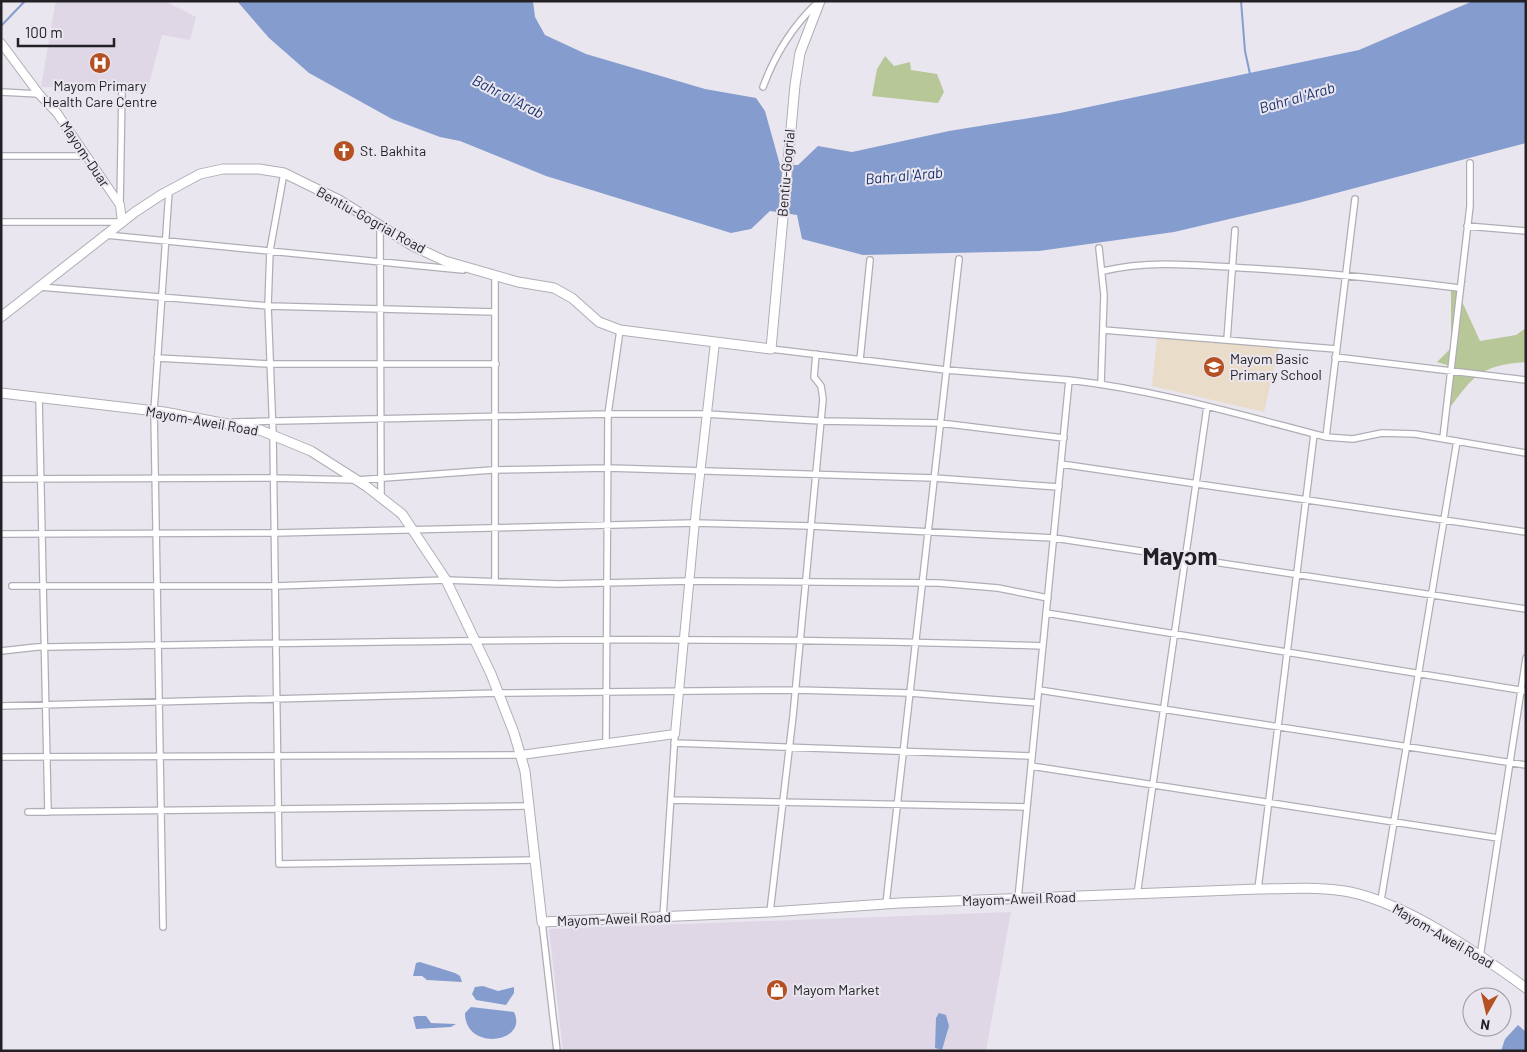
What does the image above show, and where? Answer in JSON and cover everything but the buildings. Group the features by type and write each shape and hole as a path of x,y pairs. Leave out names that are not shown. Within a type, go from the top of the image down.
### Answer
{"main road":[{"name":"Bentiu-Gogrial","path":"771,349 787,165 800,53 820,1"},
{"name":"Bentiu-Gogrial Road","path":"1,316 122,222 169,191 200,174 223,169 259,170 284,173 340,200 413,246 445,260 495,276 554,288 572,298 599,322 620,330 771,349"},
{"name":"Mayom-Aweil Road","path":"1,393 154,411 252,428 310,451 357,480 402,514 414,529 446,580 475,639 521,755 542,922 770,912 886,904 1258,889 1347,892 1380,900 1413,916 1526,988"}],"street":[{"path":"763,87 777,55 788,37 800,20 820,1"},
{"name":"Mayom-Duar","path":"1,43 39,94 57,113 87,156 120,205 122,222"},
{"path":"120,205 122,90"},
{"path":"1,92 39,94"},
{"path":"1,156 87,156"},
{"path":"1443,438 1467,226 1470,163"},
{"path":"284,173 270,250 268,306 273,435 279,864 535,860"},
{"path":"162,928 154,411 169,191"},
{"path":"1326,437 1355,199"},
{"path":"1,222 122,222"},
{"path":"380,225 380,497"},
{"path":"1467,226 1526,231"},
{"path":"1227,340 1235,230"},
{"path":"105,235 480,271"},
{"path":"1099,248 1103,270 1101,384"},
{"path":"886,904 959,259"},
{"path":"860,360 870,260"},
{"path":"1103,270 1132,264 1232,267 1346,274 1459,288"},
{"path":"495,276 495,581"},
{"path":"40,286 268,306 494,312"},
{"path":"606,744 608,414 620,330"},
{"path":"1103,330 1336,349"},
{"path":"663,917 674,743 694,523 715,342"},
{"path":"771,349 946,370 1101,384 1161,395 1326,437 1353,439 1382,433 1415,434 1526,452"},
{"path":"770,912 796,690 823,399 821,386 814,377 816,354"},
{"path":"1336,357 1526,380"},
{"path":"157,358 270,364 496,364"},
{"path":"1018,899 1069,380"},
{"path":"38,398 48,812"},
{"path":"1137,895 1207,407"},
{"path":"220,422 608,414 706,414 821,421 940,423 1064,438"},
{"path":"1258,889 1314,434"},
{"path":"1380,900 1457,441"},
{"path":"1061,464 1444,518 1526,532"},
{"path":"1,479 273,478 357,480 495,470 608,468 816,473 934,478 1059,487"},
{"path":"1,534 274,533 495,526 694,523 811,526 1054,538 1526,609"},
{"path":"12,586 275,586 446,580 558,584 689,581 939,583 989,586 1048,598"},
{"path":"1046,613 1523,691"},
{"path":"1,651 44,646 606,638 684,638 800,642 916,641 1043,646"},
{"path":"1480,957 1510,762 1523,691 1526,658"},
{"path":"1,706 498,693 796,690 910,693 1037,703"},
{"path":"1038,690 1526,765"},
{"path":"1,757 521,755 675,734"},
{"path":"674,743 1032,756"},
{"path":"1031,766 1498,838"},
{"path":"671,800 1027,807"},
{"path":"28,812 528,806"},
{"path":"542,922 557,1051"}],"shaded area":[{"name":"Mayom Primary Health Care Centre","path":"58,1 165,1 196,17 190,40 162,35 148,88 41,87 55,4"},
{"name":"Mayom Basic Primary School","path":"1157,337 1279,348 1264,412 1152,386"},
{"name":"Mayom Market","path":"1011,912 986,1051 563,1051 549,929"}],"green space":[{"path":"885,56 894,66 910,62 911,70 937,74 944,92 938,103 872,96 877,69"},
{"path":"1466,281 1460,297 1480,341 1516,335 1526,328 1526,362 1496,366 1477,376 1461,392 1444,416 1445,388 1450,366 1437,362 1451,348 1451,286"}],"water":[{"name":"Bahr al 'Arab","path":"237,1 533,1 535,17 545,35 586,54 705,89 756,98 765,111 780,165 798,165 818,146 852,152 949,131 1060,113 1359,50 1473,1 1526,1 1526,143 1302,202 1174,232 1039,251 863,255 802,239 797,215 770,211 751,229 731,233 546,176 460,141 440,137 392,119 309,73 269,38"},
{"path":"420,962 455,973 460,976 462,982 427,980 422,976 413,976 416,963"},
{"path":"483,986 498,991 514,987 514,993 506,1005 476,1000 472,994 475,987"},
{"path":"471,1007 514,1012 516,1023 513,1031 495,1039 484,1038 475,1034 468,1025 465,1013"},
{"path":"939,1013 946,1015 949,1026 942,1050 935,1048 936,1018"},
{"path":"426,1016 431,1023 456,1024 451,1027 416,1029 413,1017"},
{"path":"1518,1025 1526,1032 1526,1051 1501,1051 1505,1039 1512,1037 1512,1031"}],"waterway":[{"path":"1,26 25,1"},
{"path":"1241,1 1245,51 1250,74"}],"place":[{"name":"Mayom Primary Health Care Centre","path":"100,63"},
{"name":"St. Bakhita","path":"344,151"},
{"name":"Mayom Basic Primary School","path":"1214,367"},
{"name":"Mayom Market","path":"777,990"}],"district":[{"name":"Mayɔm","path":"1180,557"}]}
